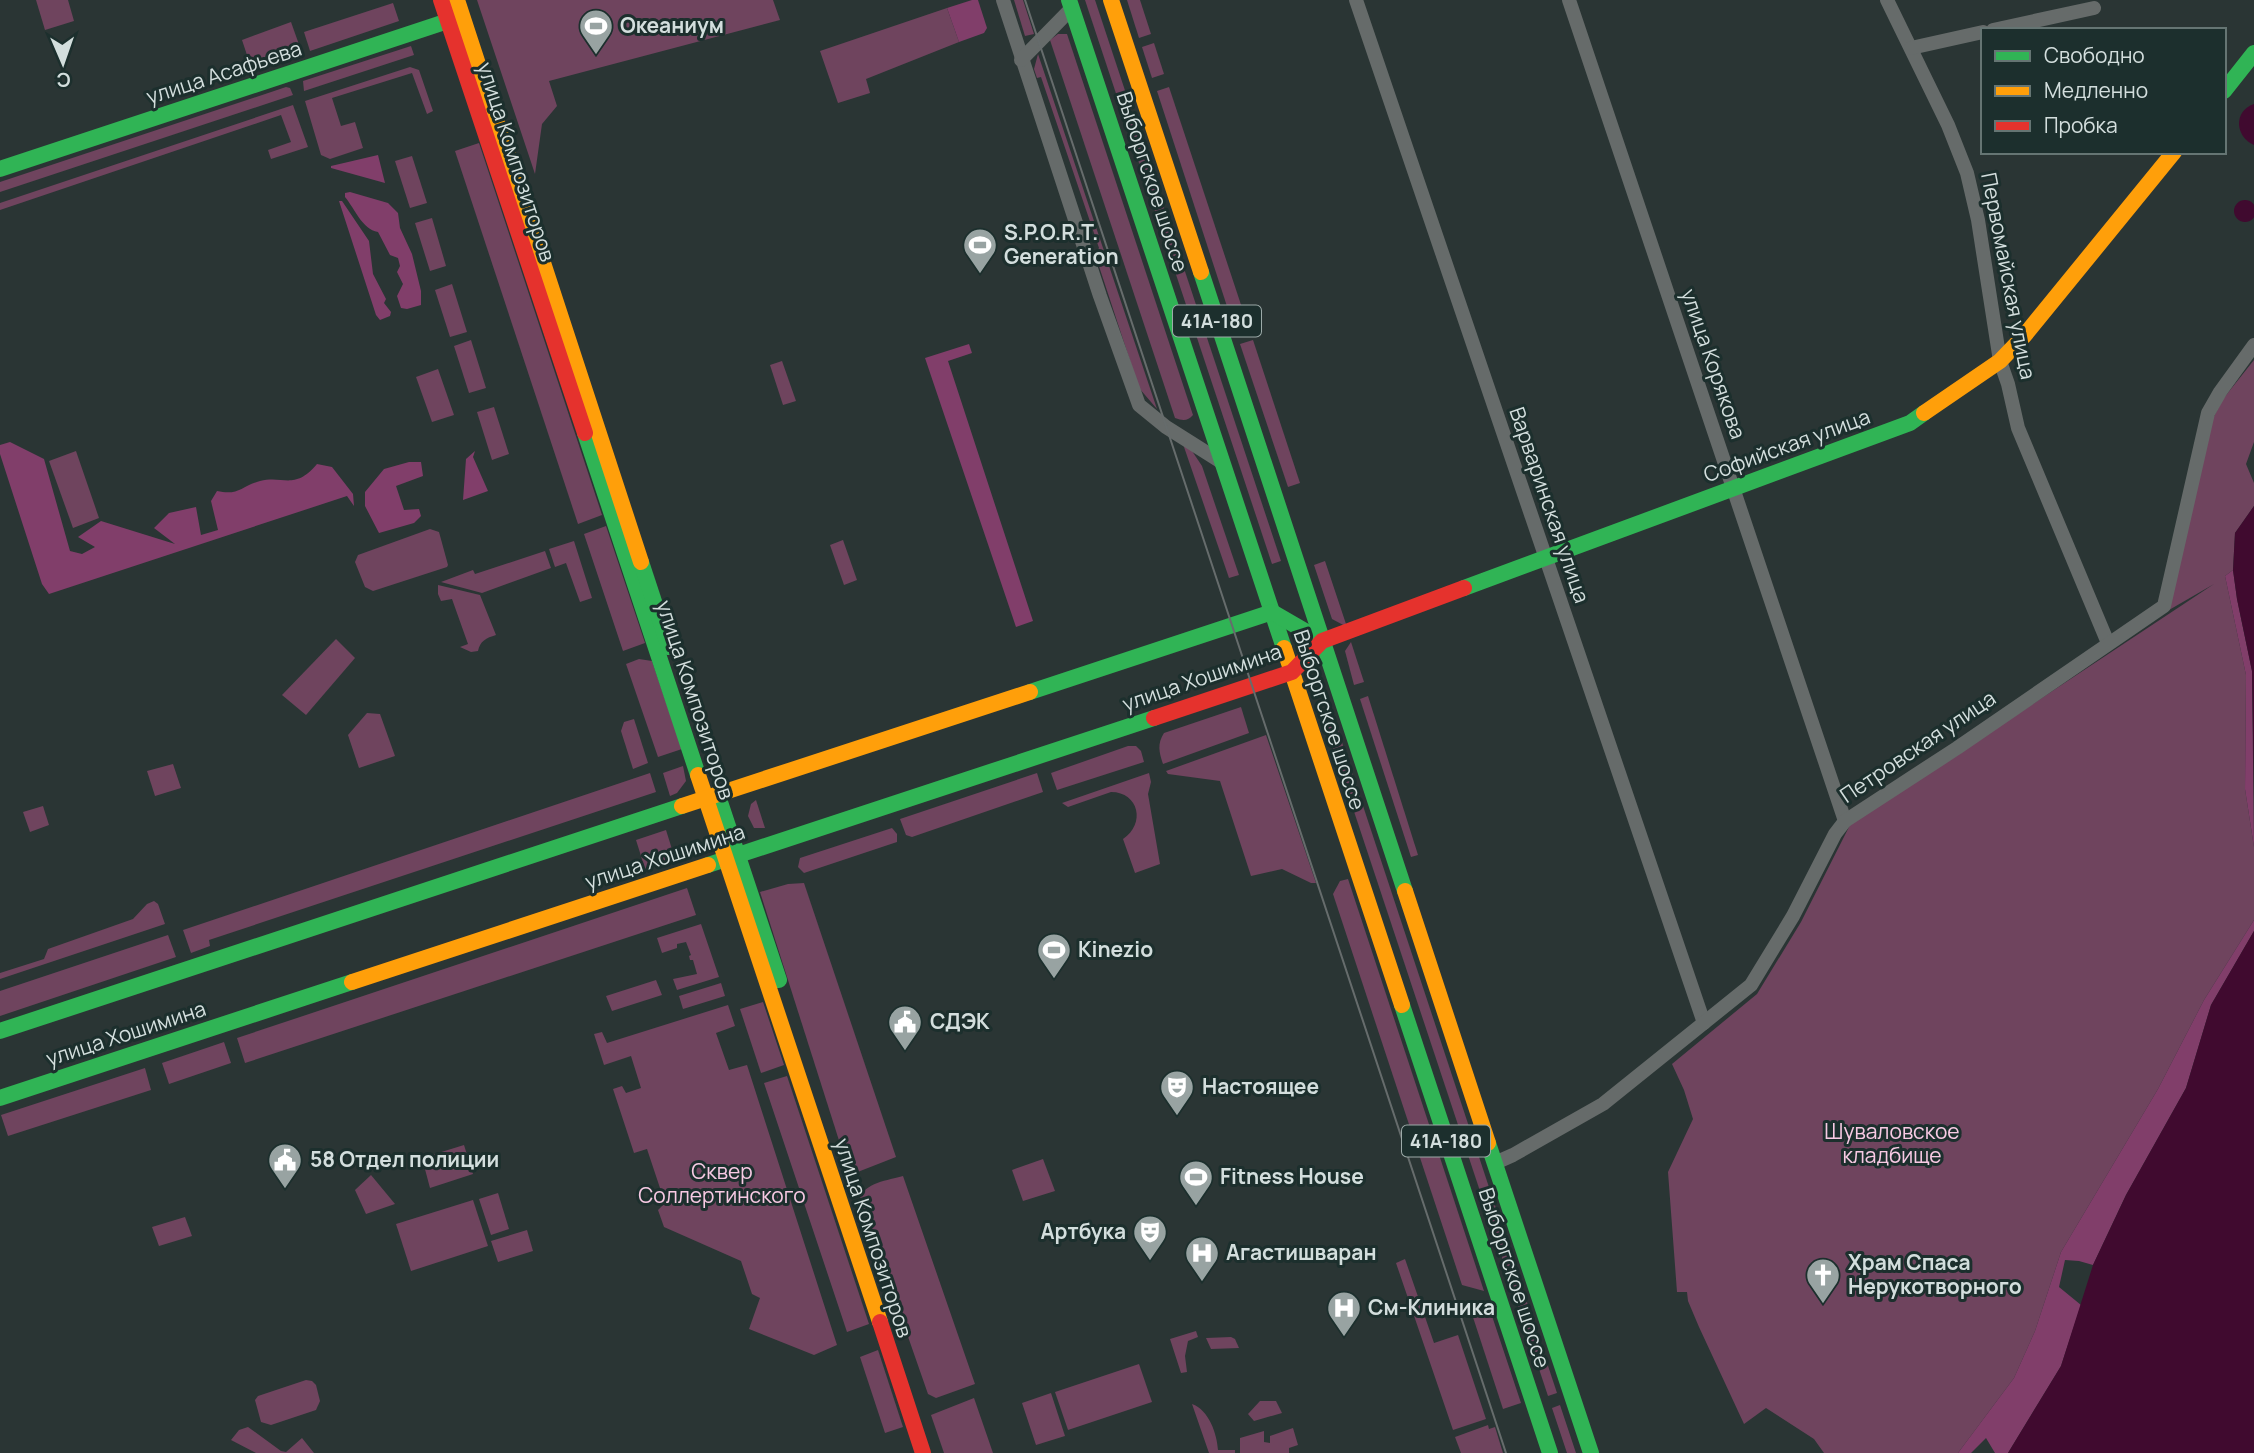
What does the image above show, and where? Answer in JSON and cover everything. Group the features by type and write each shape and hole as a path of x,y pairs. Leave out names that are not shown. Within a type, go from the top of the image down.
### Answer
{"street":[{"name":"улица Композиторов","path":"441,0 455,18 712,797 933,1453"},
{"name":"улица Композиторов","path":"455,18 457,0"},
{"path":"1003,0 1100,296 1139,405 1177,435 1223,463"},
{"name":"Выборгское шоссе","path":"1111,0 1591,1453"},
{"name":"Варваринская улица","path":"1356,0 1704,1023"},
{"name":"улица Корякова","path":"1569,0 1845,821"},
{"name":"Первомайская улица","path":"1887,0 1948,125 1967,173 1978,220 2000,361 2018,428 2108,643"},
{"path":"1021,60 1071,4"},
{"name":"Выборгское шоссе","path":"1071,4 1550,1453"},
{"path":"2002,28 2094,8"},
{"name":"улица Асафьева","path":"0,169 455,18"},
{"path":"1911,48 1981,32"},
{"path":"2226,88 2254,53"},
{"name":"Софийская улица","path":"1322,641 1910,423 2000,361 2024,336 2172,154"},
{"name":"Петровская улица","path":"1495,1163 1603,1104 1751,985 1793,916 1835,834 1845,821 2164,606 2208,413 2220,391 2254,345"},
{"name":"улица Хошимина","path":"0,1031 1272,612 1322,641 1292,673 0,1098"},
{"name":"улица Композиторов","path":"732,857 923,1453"}],"green space":[{"path":"36,0 68,0 74,21 45,30"},
{"name":"Океаниум","path":"477,0 773,0 780,20 549,81 557,106 542,124 535,174"},
{"path":"1014,0 1023,0 1034,34 1025,36"},
{"path":"1085,0 1095,0 1281,561 1272,564"},
{"path":"1127,0 1140,0 1151,34 1139,38"},
{"path":"393,3 399,21 310,51 304,32"},
{"path":"947,8 959,42 866,79 870,93 838,103 820,51"},
{"path":"291,22 302,53 252,70 242,40"},
{"path":"1058,34 1067,34 1193,415 1187,419 1175,418 1050,40"},
{"path":"1154,43 1164,74 1152,78 1142,47"},
{"path":"411,46 414,55 304,91 303,81"},
{"path":"1038,54 1157,409 1139,388 1095,254 1099,248 1041,77 1037,78 1034,69"},
{"path":"410,67 419,70 433,111 427,114 412,73 332,98 341,126 355,122 363,148 330,159 321,155 305,101"},
{"path":"286,87 290,88 293,95 0,192 0,182"},
{"path":"1169,87 1249,329 1236,334 1157,91"},
{"path":"293,105 308,147 271,159 268,150 291,142 281,115 0,210 0,203"},
{"path":"479,143 602,515 578,524 455,151"},
{"path":"412,156 427,203 410,208 395,161"},
{"path":"432,218 446,266 430,271 415,223"},
{"path":"452,284 467,332 450,337 435,290"},
{"path":"471,340 486,388 469,393 454,346"},
{"path":"1253,340 1300,483 1288,487 1240,344"},
{"name":"Шуваловское кладбище","path":"2254,360 2254,442 2246,464 2254,483 2254,506 2235,533 2233,570 2225,576 2246,675 2245,789 2254,847 2254,920 2204,1000 2158,1089 2061,1252 2035,1331 2014,1378 1958,1453 1824,1453 1814,1439 1766,1408 1744,1424 1699,1327 1687,1292 1677,1292 1668,1172 1693,1119 1672,1064 1757,994 1801,922 1850,825 2214,584 2169,610 2212,420 2223,399"},
{"path":"782,361 796,401 783,405 770,365"},
{"path":"438,369 454,415 432,422 416,377"},
{"path":"494,407 509,454 492,460 477,412"},
{"path":"1183,444 1192,451 1202,466 1239,575 1229,578"},
{"path":"76,451 99,518 73,528 49,461"},
{"path":"606,526 645,643 623,651 584,534"},
{"path":"430,529 439,532 447,567 373,591 365,587 355,562 358,555"},
{"path":"843,540 857,580 844,585 830,545"},
{"path":"574,541 592,598 580,602 566,563 555,567 549,549"},
{"path":"545,551 551,568 482,593 441,582 473,570 475,574"},
{"path":"1325,561 1347,627 1332,619 1314,565"},
{"path":"438,585 480,595 496,635 484,640 478,651 471,652 460,647 468,644 452,599 441,601"},
{"path":"336,639 355,658 306,715 282,695"},
{"path":"1351,642 1364,682 1354,685 1345,651"},
{"path":"639,659 652,661 682,749 658,757 626,664"},
{"path":"1368,696 1418,855 1411,857 1360,699"},
{"path":"1330,706 1557,1393 1548,1396 1320,709"},
{"path":"1241,707 1249,733 1163,764 1159,748 1164,733"},
{"path":"367,713 380,714 395,756 359,768 348,735"},
{"path":"634,719 648,763 633,769 621,731 624,722"},
{"path":"1266,735 1316,883 1282,869 1251,876 1220,781 1168,774 1166,771"},
{"path":"1128,746 1136,746 1141,751 1144,762 1057,790 1051,773"},
{"path":"173,764 181,788 155,796 147,771"},
{"path":"683,766 686,781 677,793 670,796 663,773"},
{"path":"650,773 656,792 209,940 210,946 191,953 183,930"},
{"path":"1037,773 1043,792 912,837 906,835 900,819"},
{"path":"1149,773 1151,782 1148,794 1160,864 1135,873 1123,839 1130,833 1137,818 1133,803 1128,797 1111,792 1068,807 1062,803"},
{"path":"756,800 765,828 754,828 748,816 751,804"},
{"path":"43,806 49,825 30,832 23,812"},
{"path":"892,828 897,834 897,842 804,873 798,867 800,858"},
{"path":"666,830 675,859 645,869 636,840"},
{"path":"1348,879 1484,1291 1462,1285 1333,894 1340,881"},
{"path":"804,883 896,1157 850,1175 760,892 788,884"},
{"path":"687,888 696,915 245,1063 237,1038"},
{"path":"154,901 158,904 165,924 0,979 0,973 44,959 48,949 133,919 147,904"},
{"path":"701,924 719,977 677,990 673,979 697,974 693,960 690,960 686,942 662,953 657,938"},
{"path":"168,935 176,957 0,1016 0,991"},
{"path":"656,980 662,995 612,1011 606,996"},
{"path":"721,983 725,996 683,1009 679,996"},
{"path":"763,1002 784,1065 761,1073 740,1009"},
{"name":"Сквер Соллертинского","path":"728,1005 735,1026 716,1033 729,1070 747,1065 837,1345 814,1355 749,1329 760,1298 752,1294 741,1261 664,1227 658,1210 665,1203 647,1149 634,1153 613,1089 622,1086 626,1093 641,1088 631,1056 604,1065 594,1034 602,1032 607,1043"},
{"path":"224,1042 231,1063 169,1084 162,1063"},
{"path":"145,1068 151,1090 8,1136 1,1115"},
{"path":"787,1076 869,1324 847,1332 764,1083"},
{"path":"464,1145 473,1174 430,1188 422,1158"},
{"path":"1043,1159 1055,1191 1023,1201 1012,1170"},
{"path":"371,1175 395,1204 366,1214 355,1190"},
{"path":"903,1176 975,1384 936,1398 928,1394 860,1199 871,1186"},
{"path":"498,1193 509,1229 491,1235 479,1199"},
{"path":"473,1200 488,1246 411,1271 396,1224"},
{"path":"185,1217 192,1236 159,1246 152,1227"},
{"path":"527,1230 533,1251 498,1262 491,1241"},
{"path":"1405,1259 1434,1343 1458,1335 1486,1419 1453,1430 1396,1263"},
{"path":"1469,1305 1491,1313 1521,1403 1503,1409"},
{"path":"1196,1331 1198,1337 1188,1341 1185,1356 1187,1372 1181,1373 1170,1339"},
{"path":"1231,1337 1239,1348 1211,1349 1206,1338"},
{"path":"878,1350 903,1427 885,1433 860,1357"},
{"path":"1139,1364 1152,1402 1068,1430 1055,1392"},
{"path":"306,1380 316,1385 320,1401 316,1410 271,1425 261,1422 255,1400 258,1396"},
{"path":"1051,1393 1065,1436 1036,1445 1022,1403"},
{"path":"974,1398 993,1453 944,1453 931,1415"},
{"path":"1260,1401 1276,1401 1282,1413 1254,1421 1248,1414"},
{"path":"1192,1404 1203,1411 1211,1423 1218,1450 1235,1450 1235,1453 1209,1453"},
{"path":"1560,1405 1576,1453 1567,1453 1552,1408"},
{"path":"1488,1425 1489,1429 1495,1427 1503,1453 1461,1453 1455,1437"},
{"path":"248,1427 281,1451 286,1452 302,1438 314,1453 256,1453 231,1440 239,1430"},
{"path":"1293,1428 1298,1445 1289,1448 1289,1453 1240,1453 1240,1438 1264,1431 1264,1442 1270,1443 1270,1436"}],"shaded area":[{"path":"978,0 987,28 984,33 959,42 947,8"},
{"path":"2254,104 2254,145 2243,136 2239,124 2242,112"},
{"path":"378,155 385,183 331,168 331,166"},
{"path":"350,192 388,203 398,213 400,228 412,254 421,291 421,305 401,308 397,296 403,284 397,272 400,266 398,258 390,255 378,232 359,218 345,197 345,193"},
{"path":"2245,200 2253,203 2253,219 2245,222 2237,219 2234,211 2237,203"},
{"path":"339,201 342,201 369,241 373,274 386,299 384,303 391,312 390,316 380,320 376,315"},
{"path":"969,344 972,353 948,361 1033,621 1016,627 925,358"},
{"path":"10,442 44,459 70,551 82,554 95,547 78,537 101,521 175,544 154,528 169,513 196,507 201,535 218,530 211,501 217,491 235,491 260,481 295,480 317,464 332,467 353,494 354,506 347,496 49,594 42,584 0,454 0,445"},
{"path":"475,451 473,457 488,491 463,500 466,459"},
{"path":"409,462 421,462 423,476 396,486 404,510 419,509 421,516 414,523 379,533 365,506 365,492 384,469"},
{"path":"2254,506 2254,798 2252,671 2233,570 2235,533"},
{"path":"2233,570 2252,671 2254,847 2245,789 2246,675 2225,576"},
{"path":"2254,920 2254,931 2211,1005 2186,1088 2126,1195 2093,1265 2065,1260 2059,1287 2081,1305 2061,1366 2008,1453 1995,1453 1986,1438 1971,1453 1958,1453 2014,1378 2035,1331 2061,1252 2158,1089 2204,1000"},
{"path":"2254,931 2254,1453 2008,1453 2061,1366 2093,1265 2126,1195 2186,1088 2211,1005"}],"tram line":[{"path":"1025,0 1506,1453"}],"traffic: fast":[{"path":"1069,0 1284,648"},
{"path":"0,169 457,18"},
{"path":"2226,88 2254,53"},
{"path":"1201,272 1405,891"},
{"path":"1464,588 1910,423 1924,413"},
{"path":"585,433 698,775"},
{"path":"641,562 669,647"},
{"path":"1030,692 1272,612 1322,641"},
{"path":"708,865 1154,718"},
{"path":"718,796 779,980"},
{"path":"0,1031 682,806"},
{"path":"0,1098 352,982"},
{"path":"1402,1005 1550,1453"},
{"path":"1488,1143 1591,1453"}],"traffic: slow":[{"path":"457,0 641,562"},
{"path":"1111,0 1201,272"},
{"path":"1924,413 2000,361 2024,336 2172,154"},
{"path":"1284,648 1402,1005"},
{"path":"682,806 1030,692"},
{"path":"698,775 880,1322"},
{"path":"352,982 708,865"},
{"path":"1405,891 1488,1143"}],"traffic: jam":[{"path":"441,0 585,433"},
{"path":"1154,718 1292,672 1322,641 1464,588"},
{"path":"880,1322 923,1453"}],"place":[{"name":"Океаниум","path":"596,56"},
{"name":"S.P.O.R.T. Generation","path":"980,275"},
{"name":"Kinezio","path":"1054,980"},
{"name":"СДЭК","path":"905,1052"},
{"name":"Настоящее","path":"1177,1117"},
{"name":"58 Отдел полиции","path":"285,1190"},
{"name":"Fitness House","path":"1196,1207"},
{"name":"Артбука","path":"1150,1262"},
{"name":"Агастишваран","path":"1202,1283"},
{"name":"Храм Спаса Нерукотворного","path":"1823,1305"},
{"name":"См-Клиника","path":"1344,1338"}]}
